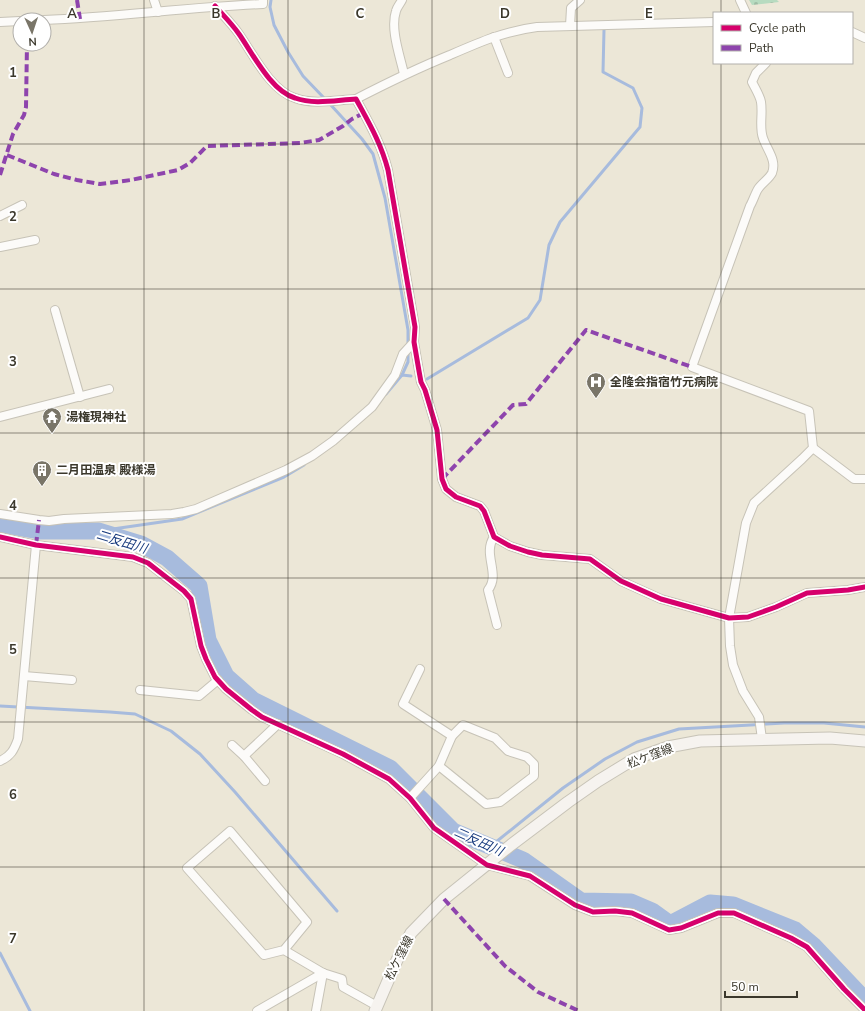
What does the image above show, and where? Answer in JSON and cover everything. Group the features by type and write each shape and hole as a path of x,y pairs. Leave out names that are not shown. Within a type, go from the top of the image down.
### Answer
{"street":[{"path":"154,0 158,12"},
{"path":"52,20 80,19 215,6 263,4 263,0"},
{"path":"402,0 396,10 394,30 404,74"},
{"path":"570,26 572,8 580,0"},
{"path":"740,0 746,12"},
{"path":"215,6 237,32 270,80 282,91 294,98 319,102 356,99 404,74 494,37 517,30 537,27 713,22"},
{"path":"0,22 12,21"},
{"path":"853,32 865,38"},
{"path":"494,37 508,74"},
{"path":"762,735 759,718 743,691 733,665 730,646 729,618 746,522 754,503 812,448 809,411 692,367 750,206 758,189 771,174 774,166 771,154 763,138 761,126 761,100 756,93 752,82 756,73 765,64"},
{"path":"356,99 383,151 388,170 414,320 414,342 421,382 425,390 437,430 442,479 446,489 456,497 480,506 484,511 494,537 510,546 528,552 590,560 621,581 661,599 729,618 748,617 776,607 807,593 848,590 865,587"},
{"path":"0,216 22,205"},
{"path":"0,247 35,240"},
{"path":"55,310 80,397"},
{"path":"0,514 49,521 64,518 172,514 196,509 286,470 312,456 333,440 372,407 395,375 403,354 414,342"},
{"path":"0,417 109,389"},
{"path":"812,448 854,479 865,478"},
{"path":"0,537 36,545 133,557 148,564 184,591 191,599 206,659 218,680 226,689 252,710 278,724 343,754 389,779 410,798 434,828 489,864 530,876 575,905 593,912 615,911 632,913 669,930 681,928 718,913 734,913 791,938 807,947 844,989 865,1010"},
{"path":"494,537 489,547 493,574 492,585 488,590 497,625"},
{"path":"0,761 8,757 14,750 18,739 36,545"},
{"path":"420,669 403,704 452,736"},
{"path":"24,676 72,680"},
{"path":"140,690 199,696 218,680"},
{"path":"244,756 278,724"},
{"path":"410,798 439,766 452,736 462,725 495,738 508,751 527,757 534,764 534,776 500,802 486,804 439,766"},
{"name":"松ケ窪線","path":"376,1008 397,960 411,934 444,898 489,864 511,845 598,781 634,759 668,747 700,741 762,735 865,741"},
{"path":"232,746 244,756 265,781"},
{"path":"284,950 307,922 230,830 187,868 264,955 284,950 323,973 342,979 343,987 376,1008"},
{"path":"257,1011 323,973"},
{"path":"316,1011 323,973"}],"green space":[{"path":"749,0 777,0 779,2 752,5"}],"waterway":[{"path":"271,0 270,7 274,25 288,52 303,76 325,99"},
{"path":"427,379 528,318 540,300 549,245 560,222 640,127 642,108 633,88 603,72 604,30"},
{"path":"329,103 362,139 373,154 385,198 408,330 408,345"},
{"path":"402,375 408,362 408,351"},
{"path":"386,394 402,375 411,376"},
{"path":"99,531 182,519 284,477 304,465"},
{"name":"二反田川","path":"0,524 39,531 99,531 141,544 167,558 199,586 208,640 226,676 253,700 390,768 453,831 523,860 581,901 631,902 652,911 670,924 710,903 733,905 795,930 814,946 865,1000"},
{"path":"0,706 135,714 171,731 200,754 235,792 337,911"},
{"path":"491,846 563,788 605,759 637,742 679,729 784,723 824,723 865,727"},
{"path":"0,953 30,1011"}],"marked path":[{"path":"77,0 80,19"},
{"path":"0,175 13,134 24,115 26,107 27,52"},
{"path":"7,155 54,174 100,184 131,180 178,170 190,163 207,146 300,143 319,140 364,113"},
{"path":"442,479 513,405 526,404 586,330 692,367"},
{"path":"36,545 39,520"},
{"path":"444,899 505,966 538,992 579,1011"}],"cycle path":[{"path":"215,6 236,30 263,71 278,88 286,94 302,100 325,102 356,99 370,125 382,151 388,170 415,327 414,342 419,371 421,382 425,390 437,430 442,479 446,489 456,497 480,506 484,511 494,537 510,546 528,552 542,555 590,559 621,581 661,599 729,618 748,617 776,607 807,593 848,590 865,587"},
{"path":"0,537 36,545 133,557 148,563 184,591 191,599 201,646 206,659 215,677 226,689 262,717 343,754 389,779 410,798 434,828 487,865 530,876 575,905 593,912 615,911 632,913 669,930 681,928 718,913 734,913 791,938 807,947 844,989 865,1010"}],"place":[{"name":"全隆会指宿竹元病院","path":"596,399"},
{"name":"湯権現神社","path":"52,434"},
{"name":"二月田温泉 殿様湯","path":"42,487"}]}
